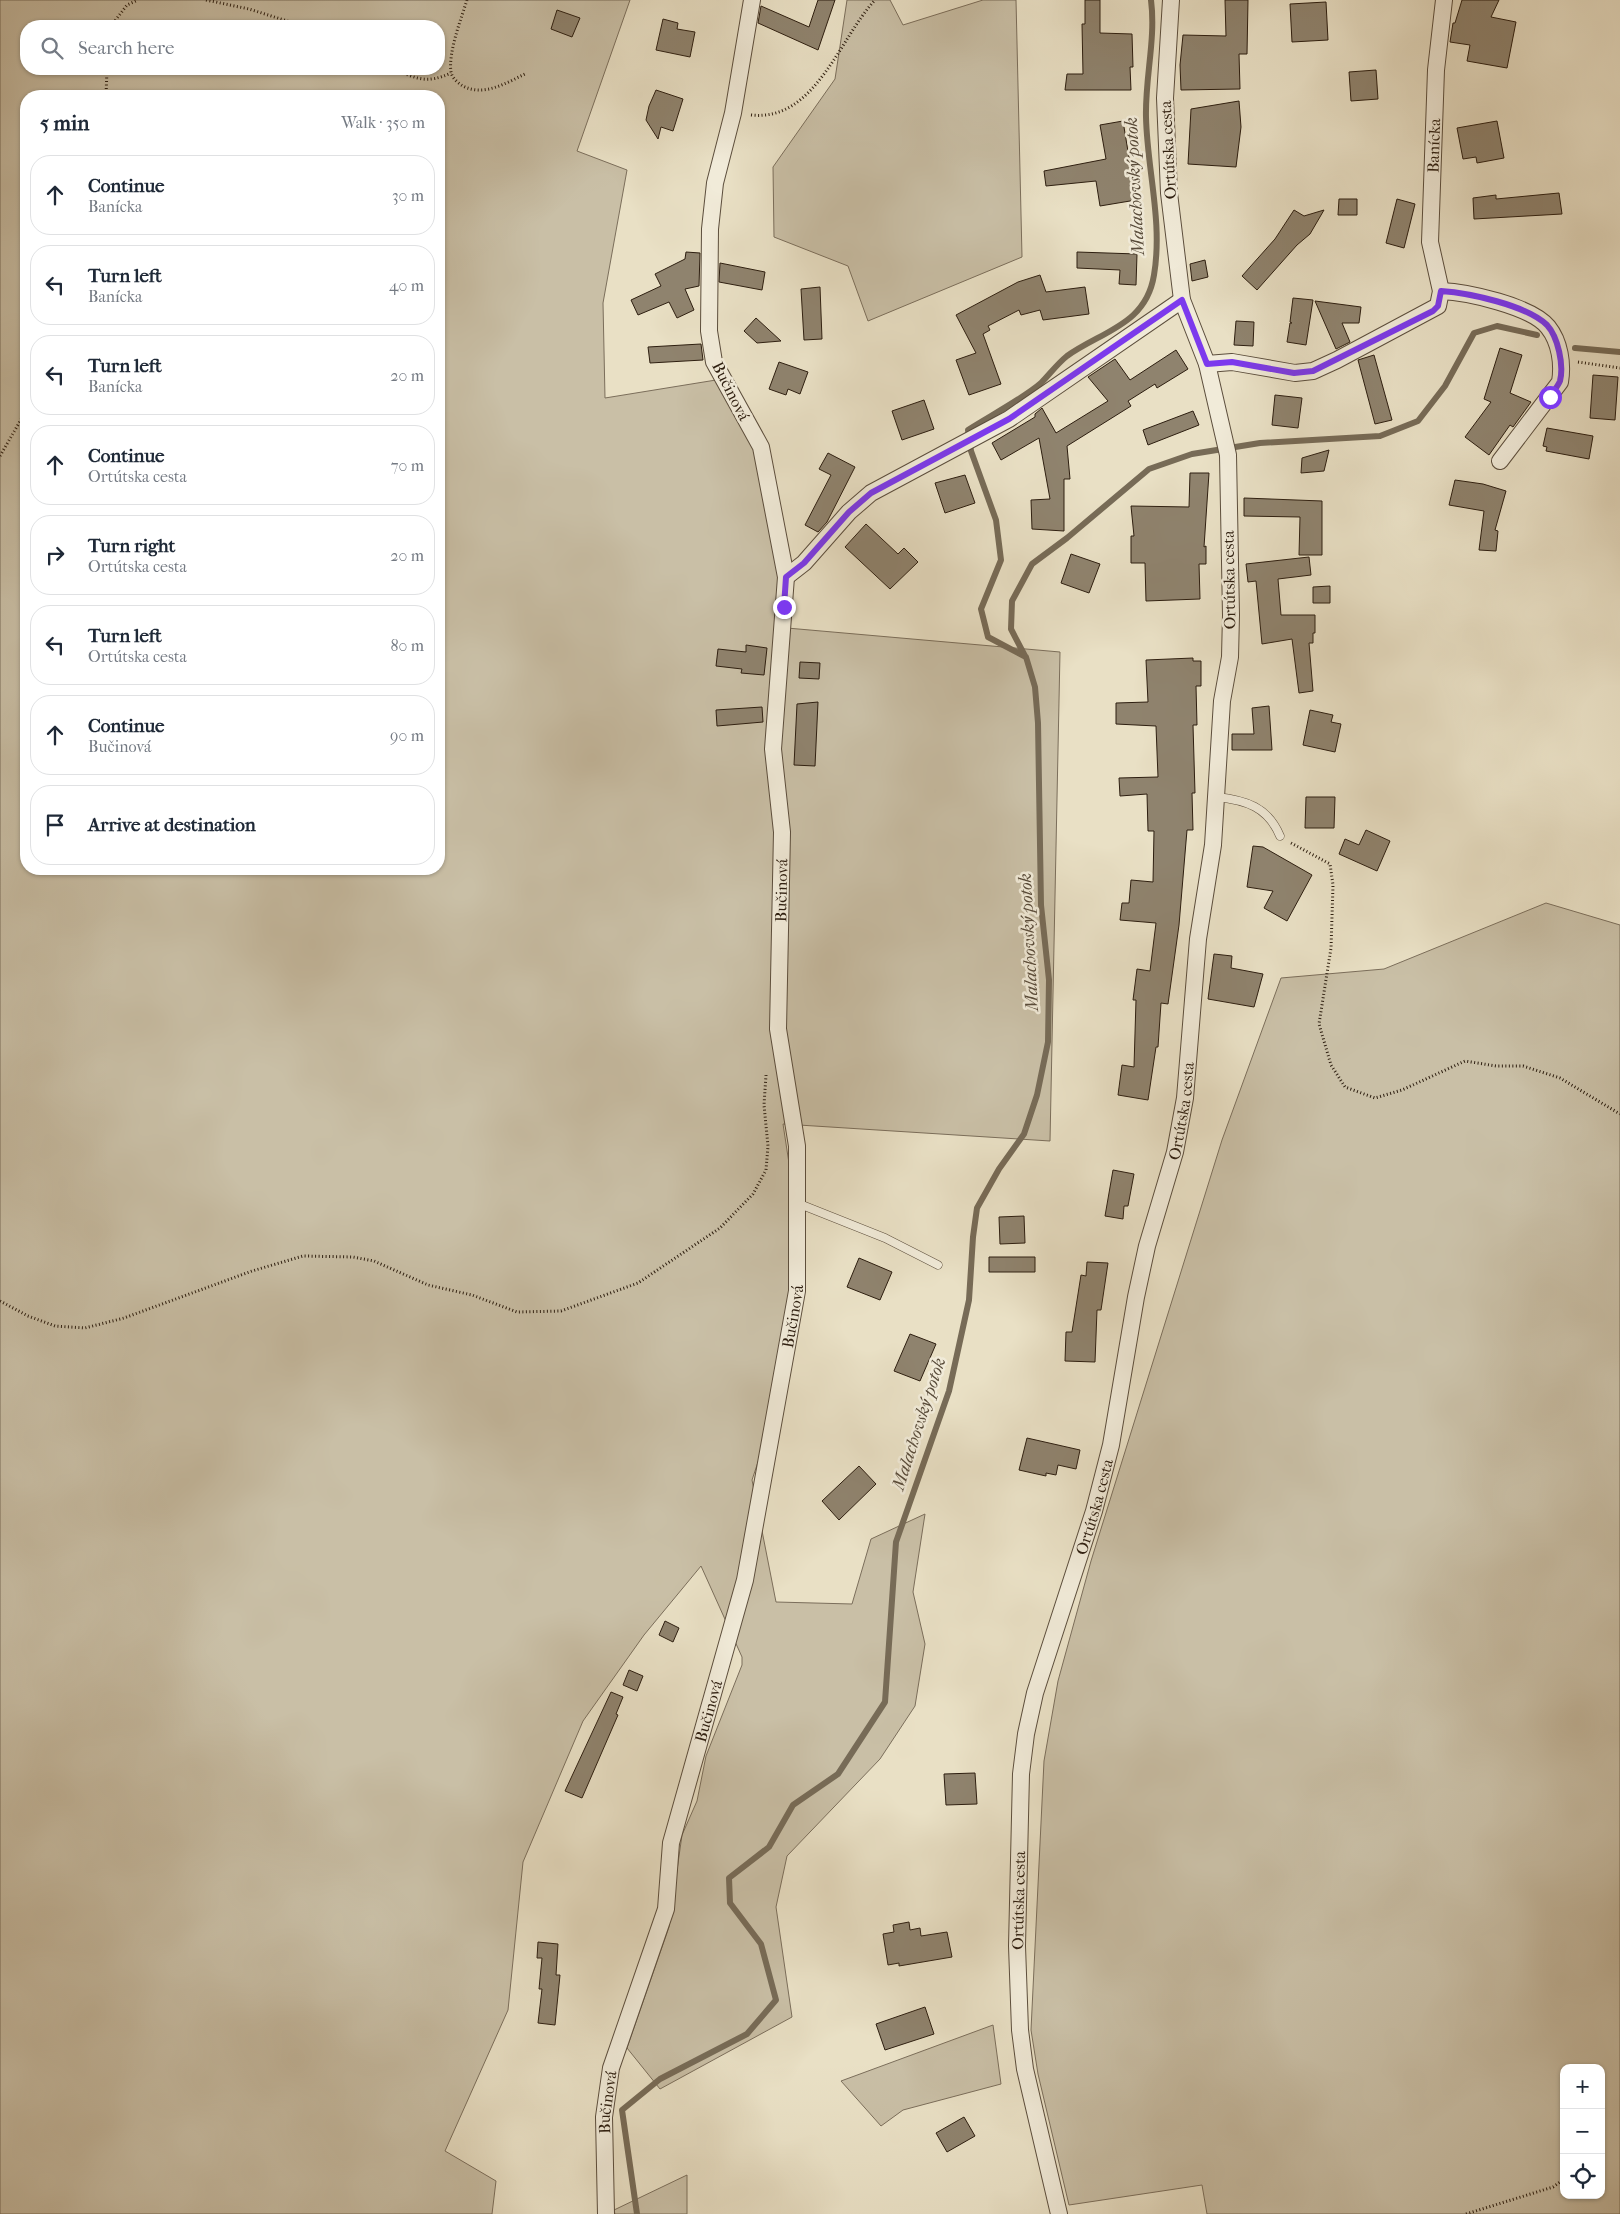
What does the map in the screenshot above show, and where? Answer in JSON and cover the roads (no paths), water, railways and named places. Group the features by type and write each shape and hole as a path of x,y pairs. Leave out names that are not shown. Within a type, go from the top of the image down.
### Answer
{"street":[{"name":"Bučinová","path":"606,2214 604,2117 611,2068 666,1909 671,1843 745,1580 797,1291 797,1146 778,1029 782,832 774,749 786,577 761,446 714,362 709,331 710,229 715,184 733,113 752,0"},
{"name":"Ortútska cesta","path":"1060,2214 1025,2069 1020,2030 1017,1936 1022,1766 1026,1734 1035,1693 1094,1511 1111,1445 1136,1297 1147,1246 1175,1152 1185,1098 1194,975 1213,845 1222,701 1230,657 1231,624 1226,448 1207,364 1182,300 1169,193 1164,98 1171,0"},
{"name":"Banícka","path":"1441,291 1430,242 1436,70 1444,0"},
{"path":"1207,364 1232,362 1294,373 1313,371 1433,311 1438,306 1441,291 1466,292 1528,314 1547,326 1553,335 1560,356 1562,369 1560,382 1500,461"},
{"path":"786,577 804,563 849,512 871,493 971,441 1031,405 1099,355 1182,300"}],"lane":[{"path":"1216,797 1252,804 1264,812 1275,824 1280,836"},
{"path":"797,1203 885,1238 938,1265"}],"waterway":[{"name":"Malachovský potok","path":"637,2214 622,2110 660,2079 747,2034 776,2000 761,1944 730,1903 729,1878 769,1847 793,1805 838,1774 885,1702 896,1542 949,1391 969,1300 977,1208 999,1169 1024,1134 1037,1095 1048,1042 1049,980 1041,905 1038,723 1035,687 1026,657 988,637 981,609 1001,560 996,520 971,451 968,430 1034,389 1060,362 1080,347 1121,325 1142,305 1149,292 1154,275 1157,235 1146,117 1152,29 1151,0"},
{"path":"1025,656 1011,629 1012,601 1032,564 1067,538 1149,469 1192,454 1260,443 1380,436 1418,421 1445,386 1474,333 1497,326 1537,335"},
{"path":"1575,348 1620,352"}]}
